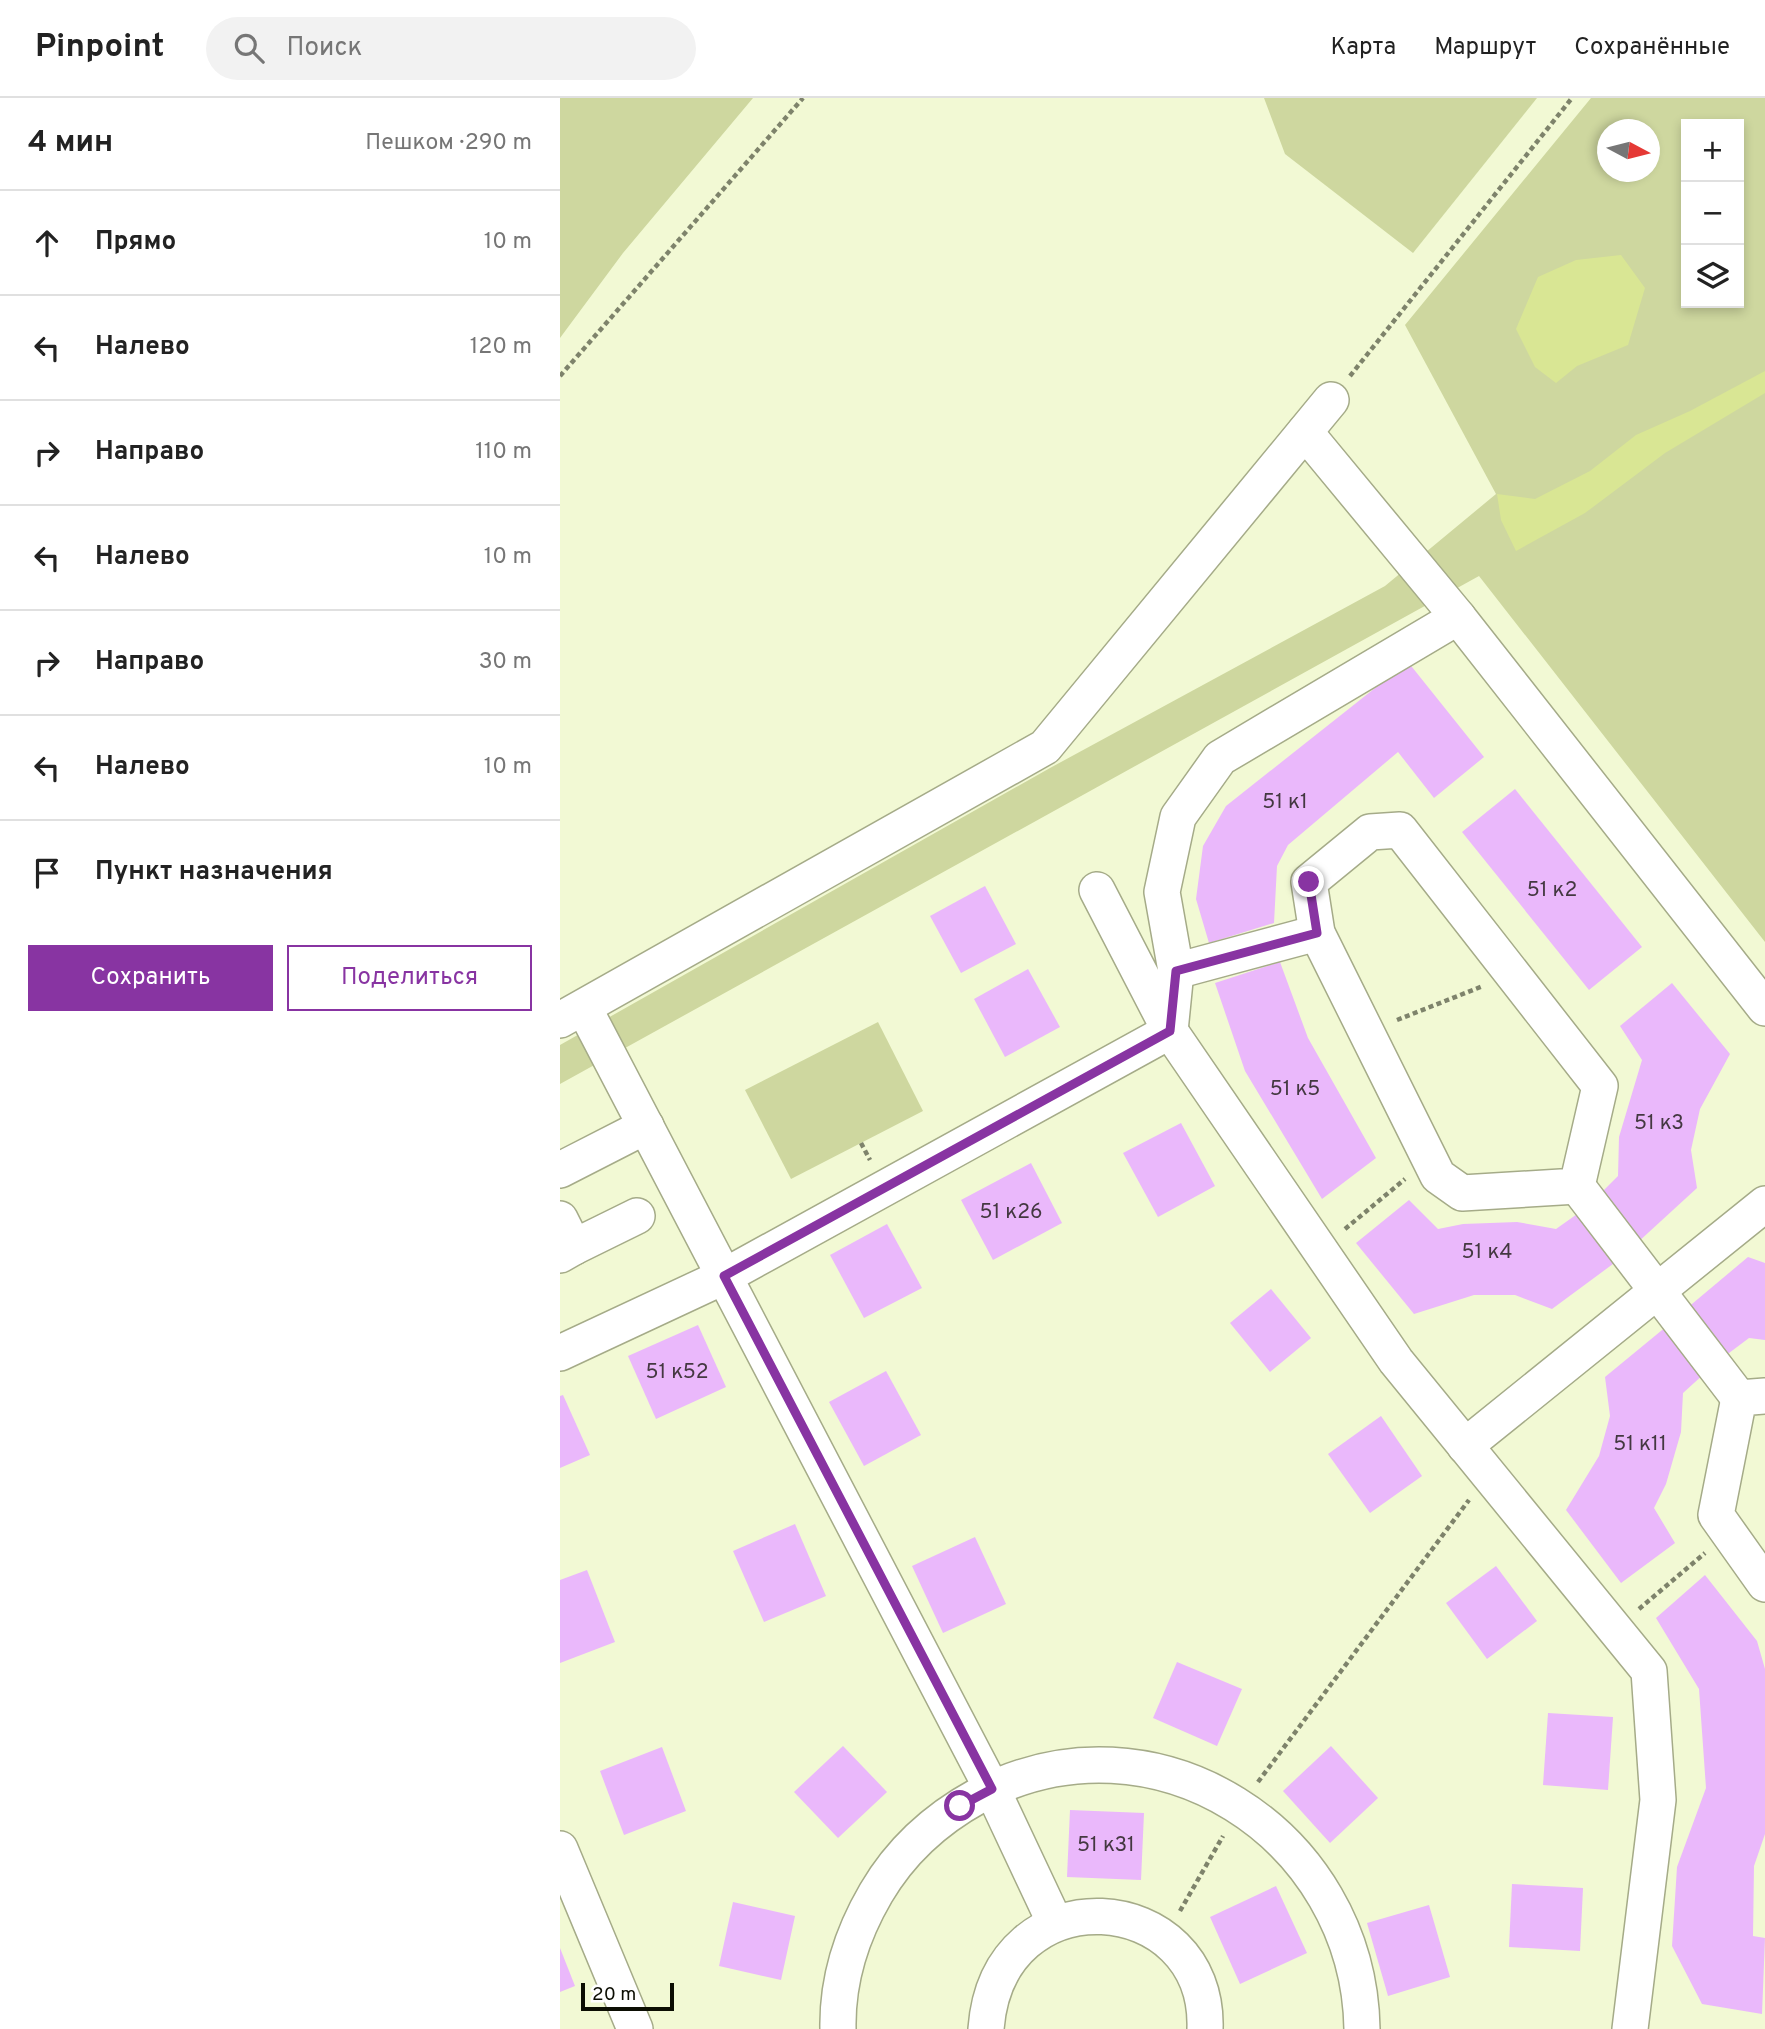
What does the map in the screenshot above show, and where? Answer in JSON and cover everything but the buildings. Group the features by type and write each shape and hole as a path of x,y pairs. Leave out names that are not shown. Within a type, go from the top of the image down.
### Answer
{"lane":[{"path":"1055,1923 992,1789 646,1126 572,1014 1045,747 1331,400"},
{"path":"1305,432 1458,617 1765,1008"},
{"path":"1170,1031 1176,971 1162,892 1178,817 1220,758 1458,617"},
{"path":"1400,831 1600,1086 1577,1186 1462,1194 1438,1176 1317,933 1309,882 1370,832 1400,831"},
{"path":"1097,890 1170,1031 1396,1361 1648,1671 1658,1800 1630,2029"},
{"path":"1176,971 1317,933"},
{"path":"563,1344 724,1276 1170,1031"},
{"path":"560,1170 646,1126"},
{"path":"1577,1186 1658,1290 1752,1397 1716,1515 1765,1584"},
{"path":"1465,1446 1765,1204"},
{"path":"565,1240 637,1216"},
{"path":"838,2029 842,1979 865,1911 883,1880 931,1827 960,1806 992,1789 1026,1776 1062,1768 1100,1766 1136,1768 1173,1776 1208,1789 1240,1806 1294,1851 1333,1908 1356,1973 1362,2029"},
{"path":"560,1849 635,2029"},
{"path":"986,2029 993,1985 1004,1965 1027,1941 1055,1923 1100,1915 1123,1919 1164,1939 1193,1974 1202,1995 1205,2029"}],"path":[{"path":"560,376 803,98"},
{"path":"1331,400 1572,98"},
{"path":"1367,1032 1513,974"},
{"path":"1320,1250 1430,1158"},
{"path":"1164,1939 1240,1806 1489,1474"},
{"path":"1615,1630 1728,1533"}],"shaded area":[{"path":"560,98 753,98 623,253 560,338"},
{"path":"1264,98 1537,98 1413,253 1285,154"},
{"path":"1591,98 1765,98 1765,942 1479,576 560,1084 560,1045 1050,768 1385,586 1496,494 1405,325"},
{"path":"1621,255 1645,288 1628,345 1577,366 1556,383 1535,367 1516,329 1538,277 1576,260"},
{"path":"1765,371 1765,393 1665,453 1585,513 1516,551 1501,520 1497,494 1535,499 1590,471 1636,435 1690,411"},
{"path":"878,1022 923,1111 791,1179 745,1090"}],"route":[{"path":"960,1806 992,1789 724,1276 1170,1031 1176,971 1317,933 1309,882"}]}
